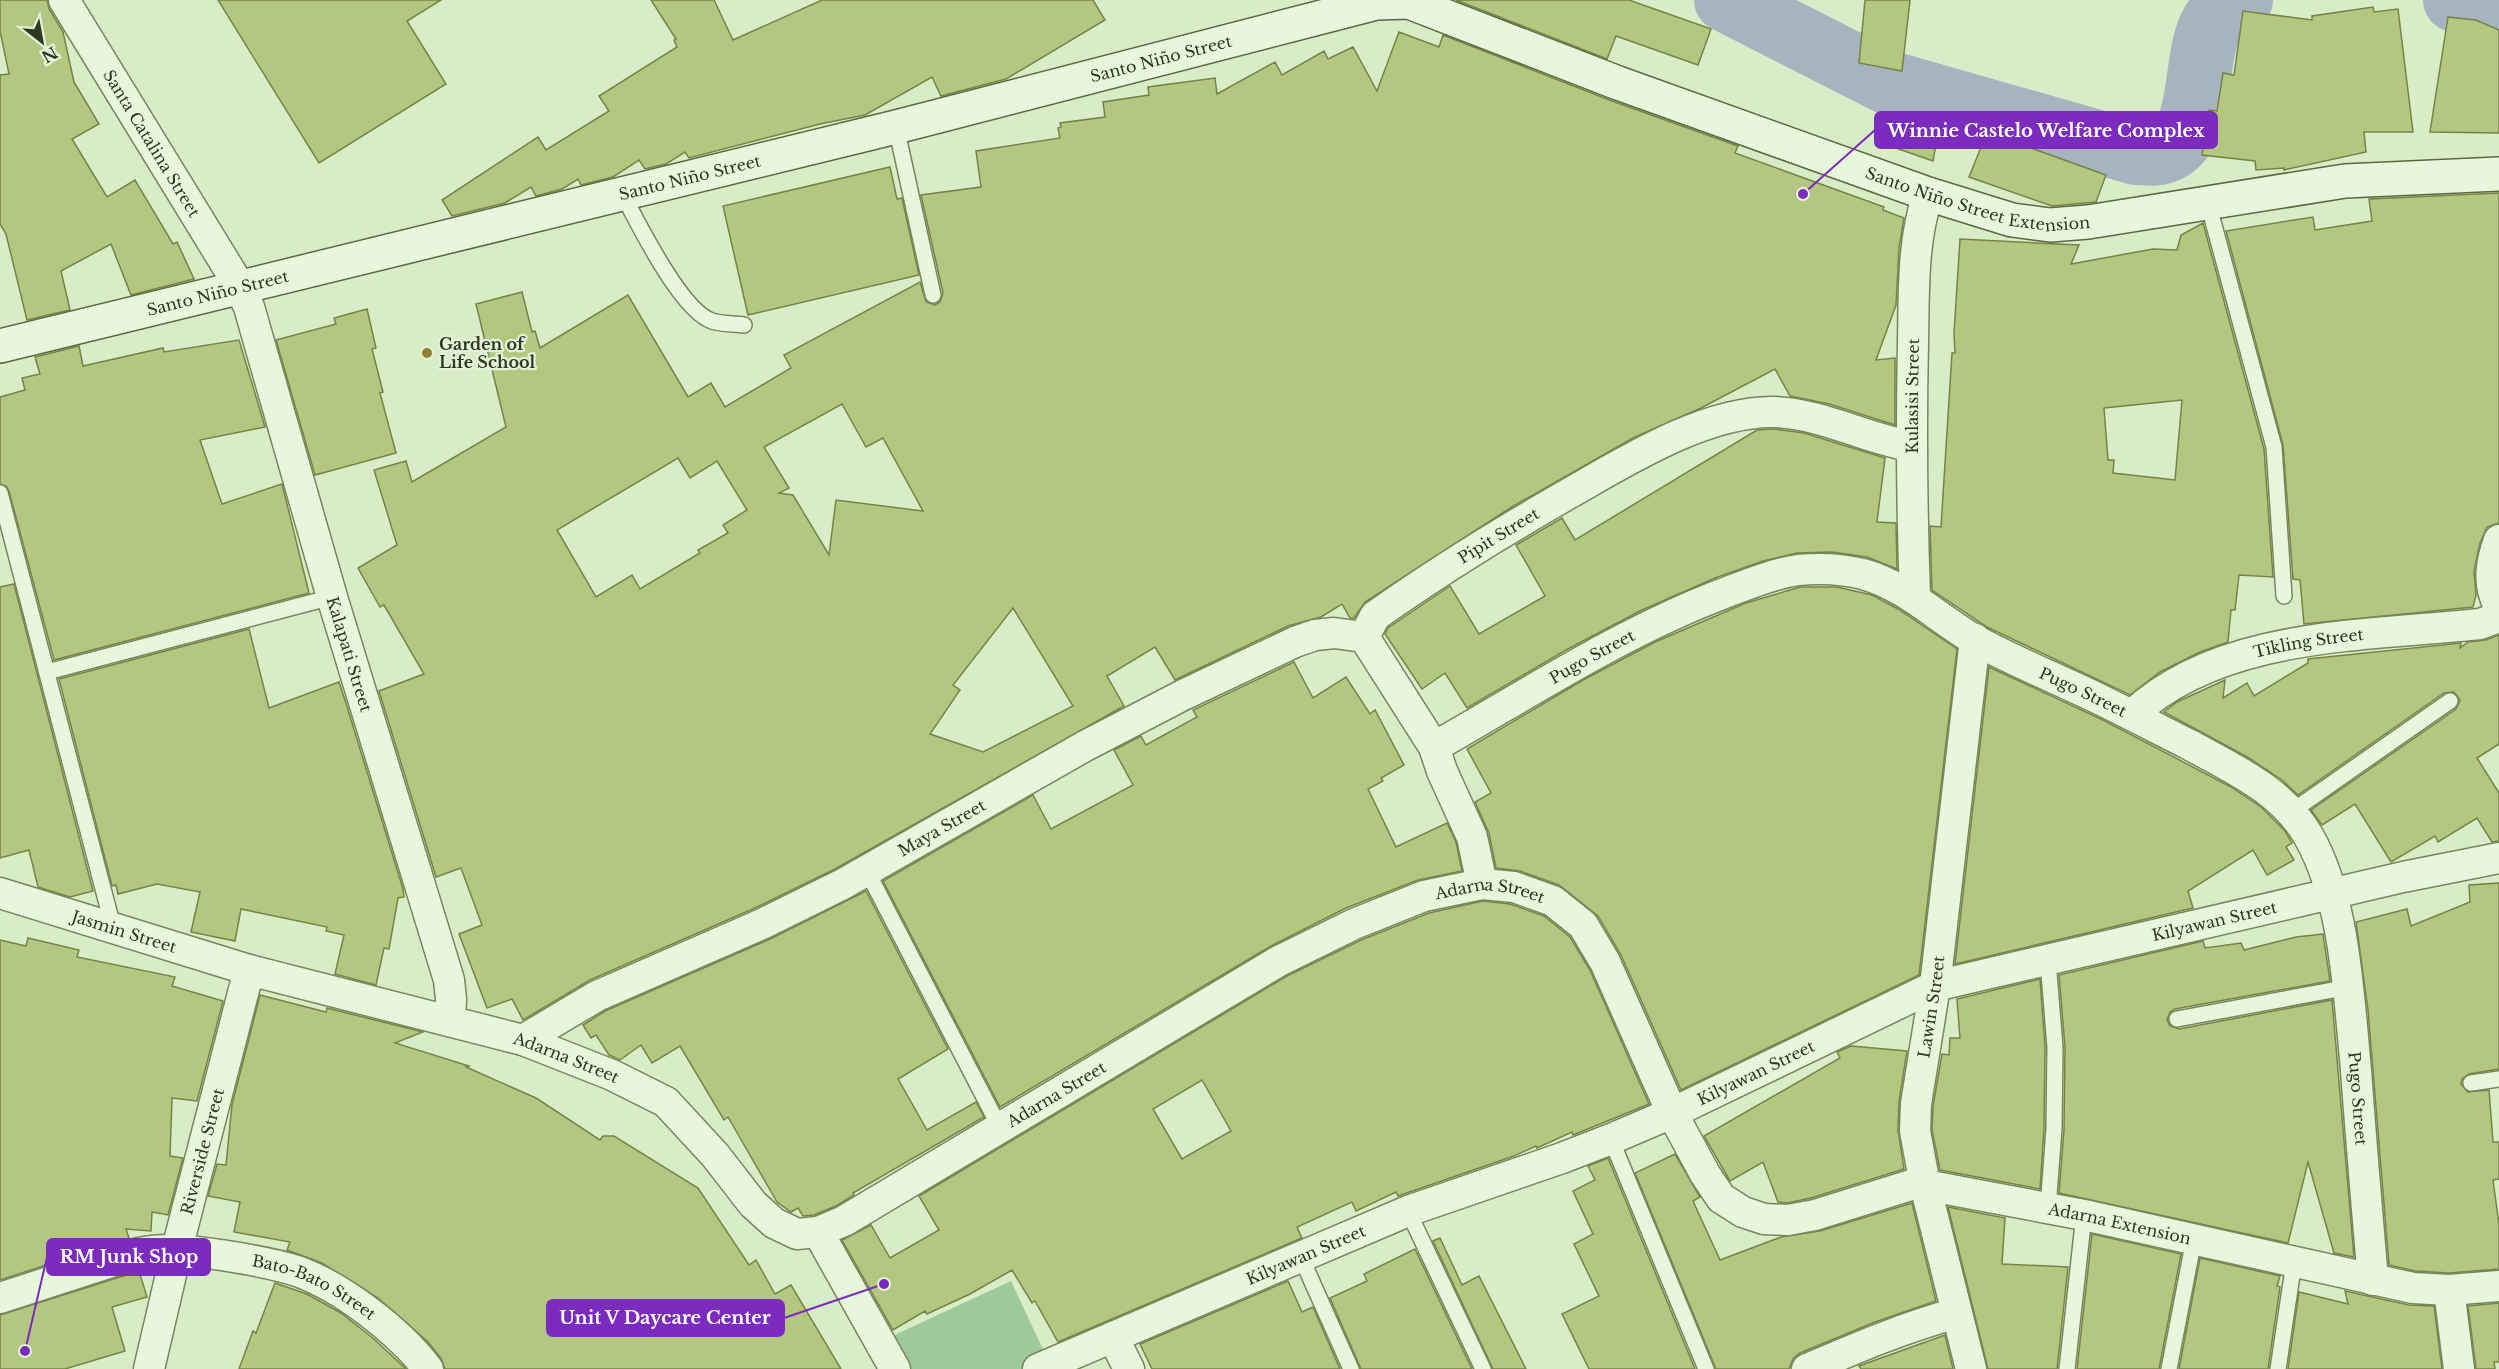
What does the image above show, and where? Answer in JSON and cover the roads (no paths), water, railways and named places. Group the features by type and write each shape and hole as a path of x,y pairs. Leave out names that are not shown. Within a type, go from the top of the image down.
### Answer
{"main road":[{"name":"Santo Niño Street Extension","path":"1376,3 1409,2 1618,83 1928,194 2012,220 2050,225 2088,222 2345,181 2499,174"},
{"name":"Santo Niño Street","path":"0,346 896,126 1376,3"}],"street":[{"name":"Santa Catalina Street","path":"64,0 240,287"},
{"name":"Kulasisi Street","path":"1915,598 1910,446 1915,256 1920,221 1928,194"},
{"name":"Kalapati Street","path":"240,287 258,333 332,597 449,980 452,999 450,1021"},
{"name":"Pipit Street","path":"1364,637 1375,616 1499,534 1643,452 1719,419 1772,412 1806,416 1881,440 1910,446"},
{"path":"2499,540 2493,556 2490,576 2495,599 2499,606"},
{"name":"Pugo Street","path":"1434,747 1631,634 1704,601 1758,580 1798,570 1831,570 1861,573 1887,583 1915,598 1975,639 2132,715 2241,772 2268,790 2291,812 2308,836 2321,862 2331,894 2349,987 2373,1280"},
{"name":"Tikling Street","path":"2132,715 2146,701 2179,680 2286,643 2480,624 2499,617"},
{"name":"Maya Street","path":"524,1040 597,996 762,924 867,871 1085,746 1183,695 1284,647 1315,635 1334,633 1364,637"},
{"path":"1364,637 1434,747 1442,771 1472,837 1482,884"},
{"name":"Lawin Street","path":"1971,1369 1925,1185 1916,1141 1916,1104 1935,986 1975,639"},
{"name":"Kilyawan Street","path":"1038,1369 1300,1255 1408,1211 1562,1158 1672,1113 1935,986 2331,894 2499,858"},
{"name":"Adarna Street","path":"249,970 524,1040 612,1075 666,1102 715,1155 753,1204 774,1223 797,1234 818,1232 844,1221 999,1126 1279,961 1354,924 1424,896 1482,884 1514,887 1553,901 1583,925 1605,962 1672,1113 1705,1174 1721,1197 1743,1212"},
{"name":"Jasmin Street","path":"0,893 249,970"},
{"name":"Riverside Street","path":"149,1369 177,1249 249,970"},
{"name":"Adarna Extension","path":"1743,1212 1764,1219 1788,1220 1815,1215 1899,1188 1925,1185 2084,1215 2413,1288 2449,1290 2499,1286"},
{"path":"818,1232 896,1369"},
{"name":"Bato-Bato Street","path":"0,1298 139,1253 177,1249 240,1258 298,1271 348,1298 384,1324 417,1355 428,1369"},
{"path":"2449,1290 2459,1369"},
{"path":"1807,1369 1883,1337 1957,1313"},
{"path":"1113,1337 1129,1369"}],"lane":[{"path":"896,126 933,295"},
{"path":"622,193 640,228 687,304 712,321 744,325"},
{"path":"2208,203 2274,447 2284,596"},
{"path":"0,493 113,927"},
{"path":"47,672 332,597"},
{"path":"2291,812 2450,701"},
{"path":"867,871 999,1126"},
{"path":"2048,961 2055,1047 2054,1129 2048,1208"},
{"path":"2177,1019 2349,987"},
{"path":"2471,1083 2499,1078"},
{"path":"1611,1139 1706,1369"},
{"path":"1408,1211 1483,1369"},
{"path":"2067,1369 2084,1215"},
{"path":"2169,1369 2194,1239"},
{"path":"1300,1255 1351,1369"},
{"path":"2278,1369 2294,1262"}],"waterway":[{"path":"1726,0 1887,82 2136,153 2150,154 2175,146 2185,132 2192,115 2207,34 2215,19 2227,8 2241,0"},
{"path":"2455,0 2485,4 2499,13"}],"place":[{"name":"Winnie Castelo Welfare Complex","path":"1803,194"},
{"name":"Garden of Life School","path":"427,353"},
{"name":"Unit V Daycare Center","path":"884,1284"},
{"name":"RM Junk Shop","path":"25,1351"}]}
